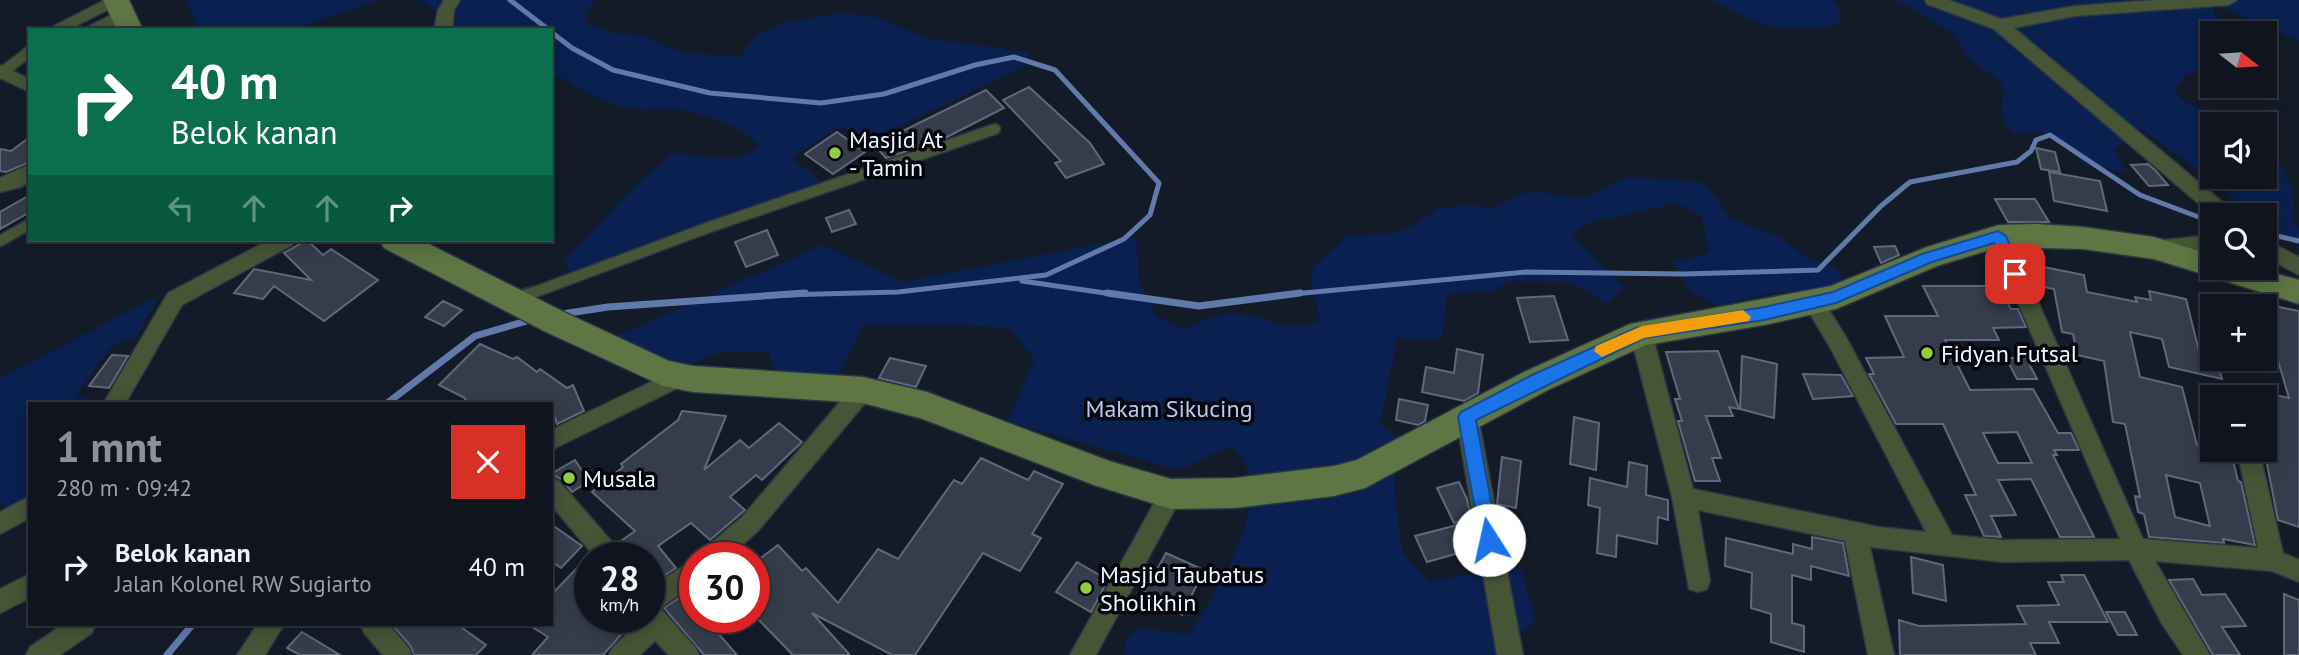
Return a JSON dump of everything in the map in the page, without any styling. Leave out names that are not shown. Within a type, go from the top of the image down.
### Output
[{"type":"main road","points":[[399,242],[547,318],[663,373],[680,377],[863,390],[927,406],[1106,475],[1171,494],[1235,493],[1346,479],[1365,473],[1536,381],[1642,332],[1764,313],[1836,297],[1927,258],[1998,236],[2083,238],[2154,248],[2200,263]]},
{"type":"main road","points":[[2258,280],[2299,292]]},
{"type":"street","points":[[443,28],[446,10],[452,0]]},
{"type":"street","points":[[1933,0],[2000,25],[2211,203]]},
{"type":"street","points":[[2000,25],[2075,11],[2229,0]]},
{"type":"street","points":[[1,73],[28,85]]},
{"type":"street","points":[[0,185],[14,182],[28,172]]},
{"type":"street","points":[[1998,236],[2136,549],[2171,616],[2197,655]]},
{"type":"street","points":[[115,402],[175,299],[281,242]]},
{"type":"street","points":[[2154,248],[2200,243]]},
{"type":"street","points":[[2277,254],[2299,267]]},
{"type":"street","points":[[1813,302],[1839,343],[1945,545]]},
{"type":"street","points":[[1642,332],[1684,497],[1698,581]]},
{"type":"street","points":[[553,440],[680,377]]},
{"type":"street","points":[[729,542],[750,524],[863,390]]},
{"type":"street","points":[[1467,417],[1510,655]]},
{"type":"street","points":[[2251,462],[2273,560]]},
{"type":"street","points":[[553,490],[597,542]]},
{"type":"street","points":[[1083,655],[1171,494]]},
{"type":"street","points":[[1684,497],[1879,538],[2002,551],[2136,549],[2273,560],[2299,571]]},
{"type":"street","points":[[0,524],[28,507]]},
{"type":"street","points":[[1855,532],[1881,655]]},
{"type":"street","points":[[0,602],[28,586]]},
{"type":"street","points":[[665,599],[679,586]]},
{"type":"street","points":[[38,655],[82,626]]},
{"type":"street","points":[[250,655],[271,626]]},
{"type":"street","points":[[374,626],[399,655]]},
{"type":"street","points":[[665,630],[686,655]]},
{"type":"street","points":[[622,655],[637,633]]},
{"type":"lane","points":[[64,28],[121,11]]},
{"type":"lane","points":[[95,28],[121,11]]},
{"type":"lane","points":[[1,73],[28,54]]},
{"type":"lane","points":[[512,300],[707,228],[995,130]]},
{"type":"lane","points":[[0,241],[28,225]]},
{"type":"green space","points":[[186,0],[378,0],[297,28],[198,28]]},
{"type":"green space","points":[[416,0],[595,0],[584,22],[608,32],[641,35],[682,53],[740,57],[756,35],[786,22],[843,13],[877,17],[925,38],[1028,52],[1029,64],[870,141],[841,126],[791,158],[824,184],[571,278],[565,260],[641,180],[673,153],[731,158],[751,152],[759,145],[731,125],[697,113],[675,109],[641,110],[625,107],[582,90],[553,73],[553,28],[457,28],[426,3]]},
{"type":"green space","points":[[1713,0],[1833,0],[1839,9],[1840,22],[1813,28],[1772,26],[1750,19]]},
{"type":"green space","points":[[1897,0],[2299,0],[2299,41],[2277,31],[2277,21],[2254,21],[2229,10],[2214,7],[2214,15],[2223,21],[2200,21],[2200,72],[2186,75],[2175,88],[2179,98],[2205,112],[2200,112],[2200,172],[2142,129],[2115,149],[2125,172],[2084,165],[2056,136],[2040,132],[2017,134],[2007,126],[2001,111],[2004,90],[1999,80],[1968,58],[1953,33]]},
{"type":"green space","points":[[2277,162],[2290,181],[2292,223],[2299,228],[2299,247],[2277,233],[2277,203],[2237,203],[2222,189],[2277,189]]},
{"type":"green space","name":"Makam Sikucing","points":[[1637,177],[1705,183],[1730,218],[1779,237],[1805,257],[1838,268],[1841,283],[1809,292],[1771,293],[1719,306],[1690,291],[1673,262],[1709,253],[1702,217],[1678,203],[1588,223],[1571,234],[1624,287],[1606,305],[1589,291],[1567,282],[1509,281],[1493,291],[1447,294],[1442,340],[1397,338],[1380,425],[1402,440],[1394,483],[1402,551],[1429,581],[1520,566],[1536,621],[1495,655],[1124,655],[1128,637],[1138,628],[1189,634],[1200,617],[1224,577],[1243,534],[1250,490],[1246,466],[1233,445],[1180,470],[1007,422],[1035,360],[1009,328],[863,325],[839,377],[777,374],[768,352],[725,351],[686,366],[606,341],[823,245],[902,282],[1136,237],[1139,280],[1156,316],[1184,329],[1212,317],[1234,313],[1299,326],[1320,320],[1311,281],[1313,267],[1347,236],[1401,232],[1439,208],[1471,205],[1493,209],[1520,194],[1535,191],[1583,199],[1622,179]]},
{"type":"green space","points":[[159,296],[137,337],[113,344],[76,395],[100,402],[28,402],[28,499],[6,509],[0,500],[0,378]]},
{"type":"building","points":[[1029,87],[1090,143],[1104,164],[1066,178],[1055,163],[1061,161],[1003,100]]},
{"type":"building","points":[[986,90],[1004,108],[941,140],[886,158],[874,145]]},
{"type":"building","name":"Masjid At - Tamin","points":[[837,132],[865,152],[833,174],[805,154]]},
{"type":"building","points":[[28,138],[28,163],[6,172],[0,171],[0,149],[11,151]]},
{"type":"building","points":[[2036,148],[2055,152],[2060,172],[2041,169]]},
{"type":"building","points":[[2148,164],[2168,185],[2149,186],[2131,165]]},
{"type":"building","points":[[2049,172],[2100,181],[2107,211],[2054,201]]},
{"type":"building","points":[[28,196],[28,213],[0,229],[0,212]]},
{"type":"building","points":[[1995,199],[2035,199],[2049,222],[2008,222]]},
{"type":"building","points":[[849,210],[856,224],[832,232],[826,218]]},
{"type":"building","points":[[767,230],[778,255],[746,267],[735,242]]},
{"type":"building","points":[[303,242],[309,242],[323,255],[331,249],[378,280],[324,321],[274,286],[263,299],[234,293],[254,269],[311,280],[284,253]]},
{"type":"building","points":[[1895,246],[1899,255],[1881,263],[1874,247]]},
{"type":"building","points":[[2034,265],[2084,275],[2087,292],[2137,302],[2135,297],[2151,300],[2149,291],[2186,299],[2200,355],[2200,371],[2220,371],[2222,379],[2169,367],[2162,339],[2130,332],[2140,377],[2182,387],[2197,445],[2200,446],[2200,462],[2233,462],[2238,481],[2241,482],[2255,545],[2223,539],[2224,543],[2149,537],[2144,514],[2138,512],[2135,496],[2140,497],[2125,424],[2113,422],[2104,361],[2077,355],[2073,334],[2062,332],[2054,289],[2038,286]],"holes":[[[2166,475],[2200,483],[2210,526],[2175,517]]]},
{"type":"building","points":[[1923,286],[1998,286],[2011,309],[2018,309],[2026,327],[1993,328],[1999,340],[1945,340],[1970,390],[2033,389],[2058,433],[2071,433],[2079,450],[2054,450],[2057,455],[2053,455],[2094,537],[2060,537],[2031,479],[1998,480],[2016,515],[1991,516],[2001,537],[1984,536],[1965,495],[1976,495],[1943,424],[1896,424],[1869,374],[1874,374],[1866,358],[1904,357],[1885,316],[1938,316]],"holes":[[[2017,432],[2032,463],[1998,463],[1983,433]]]},
{"type":"building","points":[[1554,296],[1568,340],[1530,342],[1517,298]]},
{"type":"building","points":[[443,301],[462,310],[444,326],[425,317]]},
{"type":"building","points":[[2277,307],[2299,311],[2299,527],[2278,520],[2267,462],[2277,462],[2277,395],[2289,398],[2277,357]]},
{"type":"building","points":[[480,344],[513,359],[517,357],[537,372],[540,369],[567,388],[573,385],[584,411],[557,424],[553,402],[466,402],[465,398],[439,385]]},
{"type":"building","points":[[1457,349],[1483,355],[1478,393],[1464,401],[1422,392],[1426,367],[1454,373]]},
{"type":"building","points":[[1718,351],[1739,409],[1729,407],[1733,416],[1706,416],[1721,458],[1712,458],[1720,481],[1695,481],[1678,421],[1682,421],[1675,399],[1680,399],[1666,352]]},
{"type":"building","points":[[112,355],[128,356],[109,388],[89,386]]},
{"type":"building","points":[[1742,356],[1777,364],[1774,418],[1740,409]]},
{"type":"building","points":[[890,358],[926,366],[916,387],[879,378]]},
{"type":"building","points":[[2006,358],[2026,358],[2037,379],[2017,379]]},
{"type":"building","points":[[1803,374],[1841,375],[1853,396],[1813,399]]},
{"type":"building","points":[[1399,399],[1428,405],[1425,421],[1418,425],[1396,420]]},
{"type":"building","points":[[682,411],[726,416],[704,470],[740,440],[749,448],[779,423],[802,442],[762,480],[756,475],[730,497],[745,510],[710,540],[691,523],[664,542],[622,542],[635,531],[592,492],[623,467],[621,464],[678,420]]},
{"type":"building","points":[[1574,417],[1599,423],[1596,470],[1570,464]]},
{"type":"building","points":[[1502,457],[1521,461],[1516,508],[1497,504]]},
{"type":"building","points":[[981,458],[1028,480],[1034,471],[1063,484],[1032,534],[1041,538],[1020,571],[983,553],[915,655],[892,655],[812,613],[850,655],[793,655],[770,631],[770,551],[778,545],[802,571],[806,568],[838,603],[878,549],[898,559],[954,480],[962,484]]},
{"type":"building","name":"Musala","points":[[575,460],[589,481],[572,492],[553,473]]},
{"type":"building","points":[[1629,462],[1647,466],[1646,495],[1668,500],[1668,520],[1658,517],[1657,544],[1617,535],[1616,557],[1597,553],[1600,508],[1588,505],[1590,478],[1627,487]]},
{"type":"building","points":[[1459,482],[1467,499],[1471,518],[1454,523],[1437,488]]},
{"type":"building","points":[[1465,523],[1474,537],[1477,555],[1465,561],[1459,553],[1427,562],[1415,536]]},
{"type":"building","points":[[553,525],[576,542],[574,542],[574,554],[561,568],[553,562]]},
{"type":"building","points":[[1812,537],[1843,543],[1849,576],[1811,566],[1811,580],[1792,575],[1792,623],[1804,626],[1804,652],[1771,642],[1771,614],[1751,608],[1752,573],[1725,566],[1726,538],[1793,554],[1793,544],[1812,549]]},
{"type":"building","points":[[1166,553],[1204,570],[1182,615],[1142,597]]},
{"type":"building","points":[[665,555],[676,568],[665,575]]},
{"type":"building","points":[[1911,557],[1943,565],[1946,601],[1913,593]]},
{"type":"building","name":"Masjid Taubatus Sholikhin","points":[[1077,562],[1108,580],[1091,612],[1056,592]]},
{"type":"building","points":[[574,571],[574,633],[623,633],[603,655],[532,655],[548,637],[531,626],[553,626],[553,593]]},
{"type":"building","points":[[2061,575],[2084,575],[2108,622],[2049,622],[2059,643],[2030,643],[2036,655],[1900,655],[1899,620],[1919,626],[2026,624],[2017,606],[2059,605],[2048,582],[2064,582]]},
{"type":"building","points":[[2193,579],[2202,595],[2225,594],[2246,626],[2222,627],[2240,655],[2213,655],[2169,580]]},
{"type":"building","points":[[2284,594],[2299,600],[2299,655],[2284,655]]},
{"type":"building","points":[[679,598],[679,626],[665,609]]},
{"type":"building","points":[[2106,612],[2125,612],[2137,635],[2118,635]]},
{"type":"building","points":[[393,626],[459,626],[486,645],[476,655],[414,655],[410,645]]},
{"type":"building","points":[[302,632],[340,655],[300,655],[287,648]]},
{"type":"building","points":[[685,633],[718,633],[737,655],[704,655]]},
{"type":"waterway","points":[[510,0],[546,28]]},
{"type":"waterway","points":[[553,34],[572,48],[613,70],[710,93],[821,103],[884,94],[975,65],[1014,57],[1055,70],[1159,183],[1150,215],[1124,239],[1046,275],[898,292],[780,295]]},
{"type":"waterway","points":[[1289,294],[1526,272],[1684,274],[1818,270],[1881,206],[1910,182],[2017,162],[2031,151],[2036,140],[2050,135],[2140,195],[2200,218]]},
{"type":"waterway","points":[[2277,236],[2299,241]]},
{"type":"waterway","points":[[1022,281],[1119,295]]},
{"type":"waterway","points":[[562,314],[608,307],[805,293]]},
{"type":"waterway","points":[[1107,293],[1199,306],[1289,294]]},
{"type":"waterway","points":[[1289,294],[1300,293]]},
{"type":"waterway","points":[[1283,295],[1289,294]]},
{"type":"waterway","points":[[389,402],[475,336],[530,320]]},
{"type":"waterway","points":[[167,655],[191,626]]},
{"type":"slow traffic","points":[[1602,351],[1642,332],[1743,317]]},
{"type":"place","name":"Masjid At - Tamin","points":[[835,153]]},
{"type":"place","name":"Fidyan Futsal","points":[[1927,353]]},
{"type":"place","name":"Musala","points":[[569,478]]},
{"type":"place","name":"Masjid Taubatus Sholikhin","points":[[1086,588]]},
{"type":"route","points":[[1489,540],[1467,417],[1536,381],[1642,332],[1764,313],[1836,297],[1894,270],[1969,243],[1998,236],[2015,274]]}]
